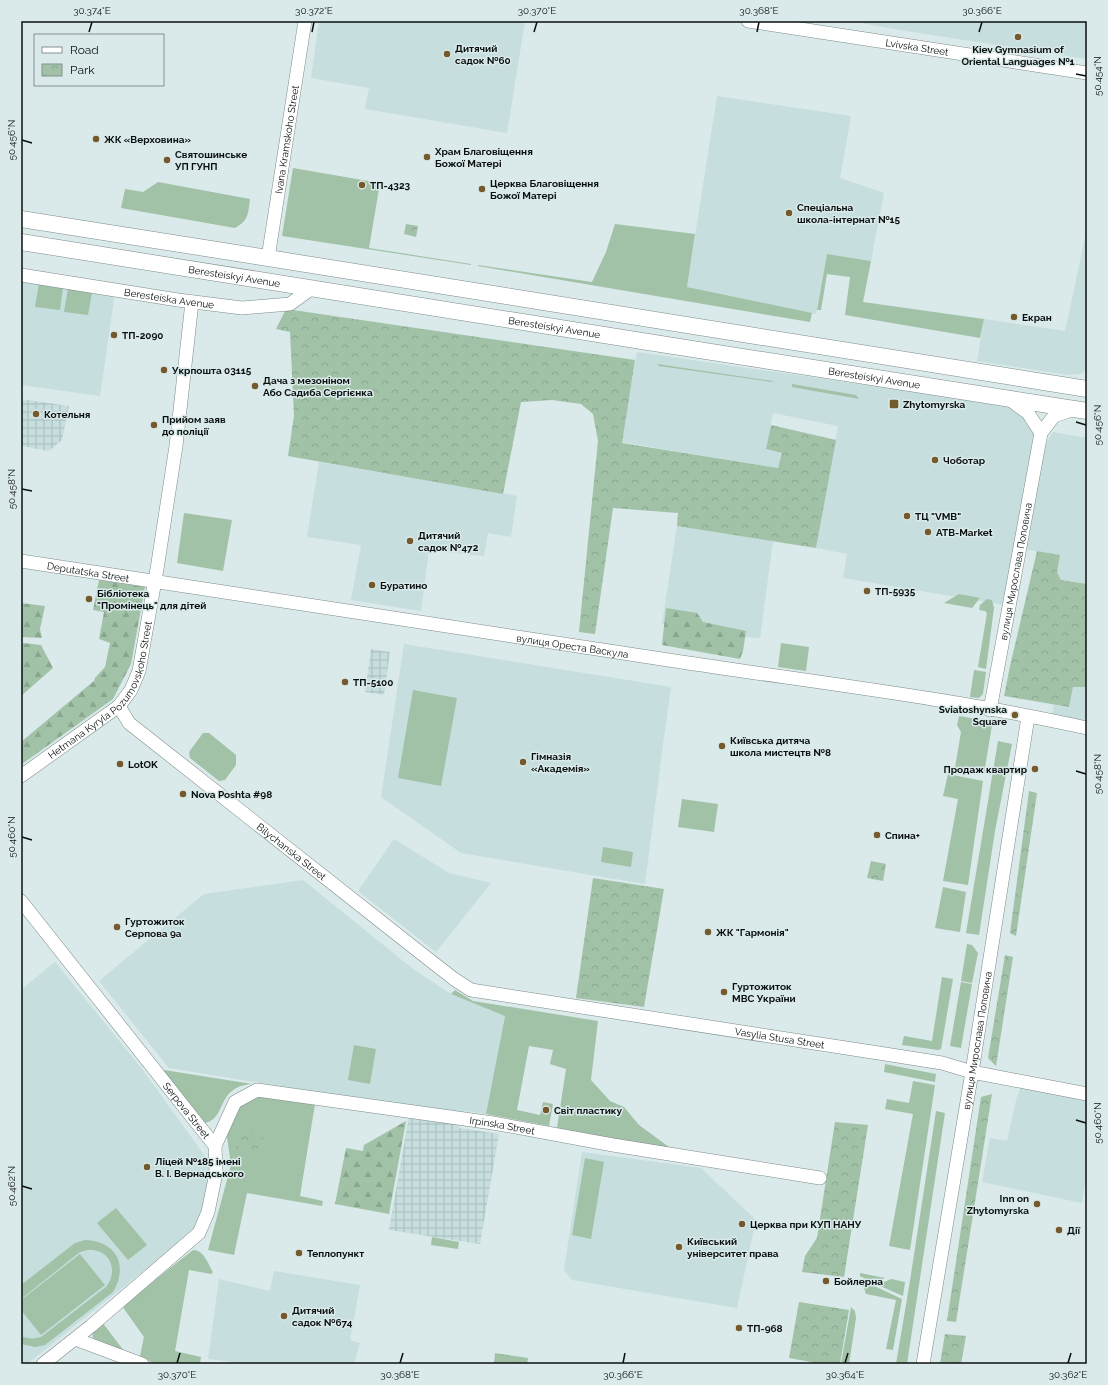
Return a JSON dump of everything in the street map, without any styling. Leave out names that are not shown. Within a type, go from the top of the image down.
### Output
[{"type":"main road","points":[[21,220],[1087,389]]},
{"type":"main road","name":"Beresteiskyi Avenue","points":[[21,242],[1081,410]]},
{"type":"street","name":"Ivana Kramskoho Street","points":[[268,258],[305,21]]},
{"type":"street","name":"Lvivska Street","points":[[748,21],[1087,73]]},
{"type":"street","name":"Beresteiska Avenue","points":[[21,275],[192,302],[242,308],[290,304],[312,288]]},
{"type":"street","name":"Hetmana Kyryla Pozumovskoho Street","points":[[21,776],[119,706],[131,690],[138,671],[155,582],[176,446],[192,302]]},
{"type":"street","points":[[1010,399],[1028,413],[1041,433]]},
{"type":"street","name":"вулиця Мирослава Поповича","points":[[990,710],[1041,433],[1054,416],[1081,410]]},
{"type":"street","name":"Deputatska Street","points":[[21,561],[155,582]]},
{"type":"street","name":"вулиця Ореста Васкула","points":[[155,582],[842,686],[990,710]]},
{"type":"street","name":"Bilychanska Street","points":[[119,706],[130,723],[454,979],[471,990]]},
{"type":"street","points":[[990,710],[1087,728]]},
{"type":"street","name":"вулиця Мирослава Поповича","points":[[923,1364],[972,1072],[1028,717]]},
{"type":"street","name":"Serpova Street","points":[[21,901],[215,1146],[216,1173],[208,1212],[199,1233],[75,1339],[43,1364]]},
{"type":"street","name":"Vasylia Stusa Street","points":[[471,990],[942,1063],[972,1072],[1087,1094]]},
{"type":"street","name":"Irpinska Street","points":[[215,1146],[235,1102],[257,1090],[498,1124],[613,1145],[820,1178]]},
{"type":"street","points":[[75,1339],[142,1364]]},
{"type":"shaded area","name":"Дитячий садок №60","points":[[319,21],[525,21],[507,133],[365,109],[369,88],[311,78]]},
{"type":"shaded area","name":"Kiev Gymnasium of Oriental Languages №1","points":[[850,21],[1087,21],[1087,59],[906,31]]},
{"type":"shaded area","name":"Спеціальна школа-інтернат №15","points":[[717,96],[851,116],[840,178],[884,193],[871,261],[827,254],[816,314],[687,287]]},
{"type":"shaded area","points":[[1087,229],[1087,369],[1081,374],[1068,375],[977,361],[984,319],[1065,331]]},
{"type":"shaded area","points":[[21,280],[115,292],[100,396],[21,385]]},
{"type":"shaded area","points":[[637,352],[1010,406],[1025,416],[1036,430],[1005,605],[843,578],[847,554],[816,548],[838,426],[773,413],[766,449],[782,453],[778,468],[621,442]]},
{"type":"shaded area","points":[[21,399],[69,406],[62,440],[49,451],[21,446]]},
{"type":"shaded area","points":[[1053,432],[1087,438],[1087,584],[1061,580],[1057,572],[1059,555],[1025,549],[1040,465],[1047,442]]},
{"type":"shaded area","name":"Дитячий садок №472","points":[[319,462],[517,496],[511,537],[488,533],[484,556],[429,550],[421,611],[351,600],[361,545],[307,537]]},
{"type":"shaded area","points":[[677,526],[773,541],[760,638],[662,624]]},
{"type":"shaded area","name":"Гімназія «Академія»","points":[[404,644],[671,687],[645,884],[461,853],[381,797]]},
{"type":"shaded area","points":[[371,649],[390,652],[384,695],[365,692]]},
{"type":"shaded area","points":[[1073,687],[1087,687],[1087,723],[1052,716],[1054,705],[1069,707]]},
{"type":"shaded area","points":[[394,839],[449,873],[491,883],[436,952],[358,891]]},
{"type":"shaded area","points":[[303,880],[413,969],[451,994],[505,1015],[486,1114],[465,1111],[449,1114],[169,1068],[99,981],[204,894]]},
{"type":"shaded area","name":"Ліцей №185 імені В. І. Вернадського","points":[[55,962],[142,1069],[207,1159],[210,1174],[201,1212],[193,1231],[27,1364],[21,1364],[21,990]]},
{"type":"shaded area","points":[[1022,1085],[1087,1097],[1087,1172],[1082,1203],[982,1182],[990,1138],[1007,1141],[1017,1096]]},
{"type":"shaded area","points":[[409,1116],[458,1124],[459,1128],[499,1134],[480,1244],[389,1230]]},
{"type":"shaded area","points":[[582,1152],[701,1168],[756,1220],[737,1308],[572,1280],[564,1270]]},
{"type":"shaded area","name":"Дитячий садок №674","points":[[274,1271],[360,1285],[350,1340],[360,1343],[354,1364],[251,1364],[208,1359],[219,1279],[270,1291]]},
{"type":"green space","points":[[293,168],[380,183],[369,248],[471,265],[282,236]]},
{"type":"green space","points":[[158,182],[250,199],[247,216],[240,225],[235,228],[121,208],[125,189],[143,192]]},
{"type":"green space","points":[[406,224],[418,226],[416,237],[404,234]]},
{"type":"green space","points":[[615,224],[695,234],[687,287],[812,313],[810,322],[478,266],[592,282],[606,252]]},
{"type":"green space","points":[[827,254],[871,261],[863,302],[984,319],[980,338],[845,315],[850,277],[827,274],[821,310],[817,310]]},
{"type":"green space","points":[[39,283],[63,287],[60,310],[35,307]]},
{"type":"green space","points":[[68,288],[92,292],[88,315],[64,312]]},
{"type":"green space","points":[[286,309],[635,360],[622,443],[778,468],[782,453],[766,449],[771,425],[836,440],[816,548],[677,526],[678,513],[613,508],[595,634],[579,632],[598,441],[593,414],[581,404],[552,400],[521,402],[503,494],[288,456],[294,416],[290,332],[276,329]]},
{"type":"green space","points":[[657,364],[773,381],[659,366]]},
{"type":"green space","points":[[792,384],[856,395],[859,399],[792,387]]},
{"type":"green space","points":[[184,513],[232,520],[223,571],[177,563]]},
{"type":"green space","points":[[1037,551],[1060,555],[1057,572],[1061,580],[1087,584],[1087,687],[1073,687],[1069,707],[1004,696]]},
{"type":"green space","points":[[99,580],[145,587],[131,664],[113,699],[22,764],[21,742],[95,680],[94,679],[105,667],[110,643],[99,639],[104,612],[93,610]]},
{"type":"green space","points":[[959,594],[980,598],[972,608],[944,603]]},
{"type":"green space","points":[[987,599],[992,600],[994,608],[986,669],[978,667],[987,613],[979,610],[980,605]]},
{"type":"green space","points":[[21,603],[45,606],[40,629],[42,638],[21,637]]},
{"type":"green space","points":[[666,608],[697,613],[703,622],[746,631],[743,651],[740,659],[662,645]]},
{"type":"green space","points":[[23,643],[41,645],[53,668],[21,696],[21,645]]},
{"type":"green space","points":[[781,643],[809,647],[806,671],[778,667]]},
{"type":"green space","points":[[974,670],[986,672],[983,694],[979,698],[970,697]]},
{"type":"green space","points":[[413,690],[457,698],[441,786],[398,778]]},
{"type":"green space","points":[[959,716],[988,721],[992,725],[984,774],[955,768],[961,732],[957,725]]},
{"type":"green space","points":[[203,733],[209,733],[236,755],[236,765],[225,780],[219,781],[190,758],[189,752]]},
{"type":"green space","points":[[998,741],[1012,744],[995,831],[979,935],[966,933]]},
{"type":"green space","points":[[948,774],[983,781],[968,885],[943,881],[958,799],[943,796]]},
{"type":"green space","points":[[1029,791],[1037,793],[1016,936],[1010,933]]},
{"type":"green space","points":[[682,799],[718,804],[714,832],[678,827]]},
{"type":"green space","points":[[603,847],[633,852],[631,867],[601,862]]},
{"type":"green space","points":[[871,861],[886,864],[883,881],[867,878]]},
{"type":"green space","points":[[593,878],[664,889],[644,1007],[576,998]]},
{"type":"green space","points":[[943,887],[966,892],[960,932],[935,928]]},
{"type":"green space","points":[[967,944],[972,945],[978,953],[972,983],[961,981]]},
{"type":"green space","points":[[1005,955],[1013,957],[996,1066],[988,1058]]},
{"type":"green space","points":[[942,977],[953,979],[941,1049],[938,1050],[902,1045],[904,1036],[932,1041]]},
{"type":"green space","points":[[961,982],[972,984],[961,1048],[950,1046]]},
{"type":"green space","points":[[455,990],[473,1001],[598,1021],[591,1080],[610,1101],[624,1107],[639,1125],[680,1155],[557,1128],[566,1069],[550,1064],[553,1050],[529,1046],[517,1110],[540,1115],[543,1102],[553,1104],[549,1126],[486,1114],[505,1016],[451,994]]},
{"type":"green space","points":[[354,1045],[376,1049],[370,1084],[348,1080]]},
{"type":"green space","points":[[885,1064],[936,1074],[935,1082],[884,1072]]},
{"type":"green space","points":[[158,1069],[252,1084],[240,1086],[232,1091],[227,1096],[217,1115],[212,1120],[205,1123]]},
{"type":"green space","points":[[913,1081],[935,1085],[910,1250],[889,1246],[913,1114],[885,1109],[887,1099],[909,1103]]},
{"type":"green space","points":[[257,1093],[315,1104],[300,1196],[323,1201],[322,1206],[247,1193],[234,1255],[208,1250],[231,1165],[226,1130],[234,1108]]},
{"type":"green space","points":[[992,1094],[956,1322],[947,1321],[981,1097]]},
{"type":"green space","points":[[936,1111],[945,1113],[907,1364],[896,1364],[910,1281]]},
{"type":"green space","points":[[406,1121],[389,1214],[335,1204],[346,1148],[363,1151],[364,1145]]},
{"type":"green space","points":[[835,1122],[868,1125],[844,1277],[802,1272],[805,1256],[817,1238]]},
{"type":"green space","points":[[240,1127],[264,1133],[259,1157],[235,1152]]},
{"type":"green space","points":[[585,1158],[604,1162],[591,1239],[572,1235]]},
{"type":"green space","points":[[116,1208],[147,1245],[128,1260],[97,1223]]},
{"type":"green space","points":[[432,1237],[459,1242],[458,1249],[431,1245]]},
{"type":"green space","points":[[85,1240],[96,1241],[105,1245],[117,1256],[120,1273],[118,1282],[113,1292],[45,1345],[35,1347],[21,1344],[21,1336],[26,1338],[41,1337],[107,1286],[111,1278],[112,1271],[108,1258],[103,1253],[89,1250],[80,1252],[21,1299],[21,1285],[75,1243]]},
{"type":"green space","points":[[193,1250],[200,1252],[203,1255],[213,1272],[211,1274],[189,1270],[175,1351],[201,1357],[200,1364],[155,1364],[140,1356],[144,1337],[122,1306]]},
{"type":"green space","points":[[80,1254],[105,1285],[41,1335],[21,1310],[21,1300]]},
{"type":"green space","points":[[860,1273],[885,1278],[874,1283],[860,1276]]},
{"type":"green space","points":[[859,1279],[902,1299],[893,1350],[886,1349],[896,1300],[866,1294],[863,1285],[859,1284]]},
{"type":"green space","points":[[891,1279],[905,1282],[903,1296],[878,1285]]},
{"type":"green space","points":[[799,1302],[849,1310],[840,1364],[822,1364],[789,1358]]},
{"type":"green space","points":[[851,1307],[855,1311],[856,1318],[849,1364],[841,1364]]},
{"type":"green space","points":[[102,1322],[124,1351],[93,1338],[92,1330]]},
{"type":"green space","points":[[945,1334],[966,1336],[961,1364],[940,1364]]},
{"type":"green space","points":[[495,1353],[528,1358],[527,1364],[494,1364]]},
{"type":"place","name":"Kiev Gymnasium of Oriental Languages №1","points":[[1018,37]]},
{"type":"place","name":"Дитячий садок №60","points":[[447,54]]},
{"type":"place","name":"ЖК «Верховина»","points":[[96,139]]},
{"type":"place","name":"Храм Благовіщення Божої Матері","points":[[427,157]]},
{"type":"place","name":"Святошинське УП ГУНП","points":[[167,160]]},
{"type":"place","name":"ТП-4323","points":[[362,185]]},
{"type":"place","name":"Церква Благовіщення Божої Матері","points":[[482,189]]},
{"type":"place","name":"Спеціальна школа-інтернат №15","points":[[789,213]]},
{"type":"place","name":"Екран","points":[[1014,317]]},
{"type":"place","name":"ТП-2090","points":[[114,335]]},
{"type":"place","name":"Укрпошта 03115","points":[[164,370]]},
{"type":"place","name":"Дача з мезоніном Або Садиба Сергієнка","points":[[255,386]]},
{"type":"place","name":"Zhytomyrska","points":[[894,404]]},
{"type":"place","name":"Котельня","points":[[36,414]]},
{"type":"place","name":"Прийом заяв до поліції","points":[[154,425]]},
{"type":"place","name":"Чоботар","points":[[935,460]]},
{"type":"place","name":"ТЦ \"VMB\"","points":[[907,516]]},
{"type":"place","name":"ATB-Market","points":[[928,532]]},
{"type":"place","name":"Дитячий садок №472","points":[[410,541]]},
{"type":"place","name":"Буратино","points":[[372,585]]},
{"type":"place","name":"ТП-5935","points":[[867,591]]},
{"type":"place","name":"Бібліотека \"Промінець\" для дітей","points":[[89,599]]},
{"type":"place","name":"ТП-5100","points":[[345,682]]},
{"type":"place","name":"Sviatoshynska Square","points":[[1015,715]]},
{"type":"place","name":"Київська дитяча школа мистецтв №8","points":[[722,746]]},
{"type":"place","name":"Гімназія «Академія»","points":[[523,762]]},
{"type":"place","name":"LotOK","points":[[120,764]]},
{"type":"place","name":"Продаж квартир","points":[[1035,769]]},
{"type":"place","name":"Nova Poshta #98","points":[[183,794]]},
{"type":"place","name":"Спина+","points":[[877,835]]},
{"type":"place","name":"Гуртожиток Серпова 9а","points":[[117,927]]},
{"type":"place","name":"ЖК \"Гармонія\"","points":[[708,932]]},
{"type":"place","name":"Гуртожиток МВС України","points":[[724,992]]},
{"type":"place","name":"Світ пластику","points":[[546,1110]]},
{"type":"place","name":"Ліцей №185 імені В. І. Вернадського","points":[[147,1167]]},
{"type":"place","name":"Inn on Zhytomyrska","points":[[1037,1204]]},
{"type":"place","name":"Церква при КУП НАНУ","points":[[742,1224]]},
{"type":"place","name":"Дії","points":[[1059,1230]]},
{"type":"place","name":"Київський університет права","points":[[679,1247]]},
{"type":"place","name":"Теплопункт","points":[[299,1253]]},
{"type":"place","name":"Бойлерна","points":[[826,1281]]},
{"type":"place","name":"Дитячий садок №674","points":[[284,1316]]},
{"type":"place","name":"ТП-968","points":[[739,1328]]}]
